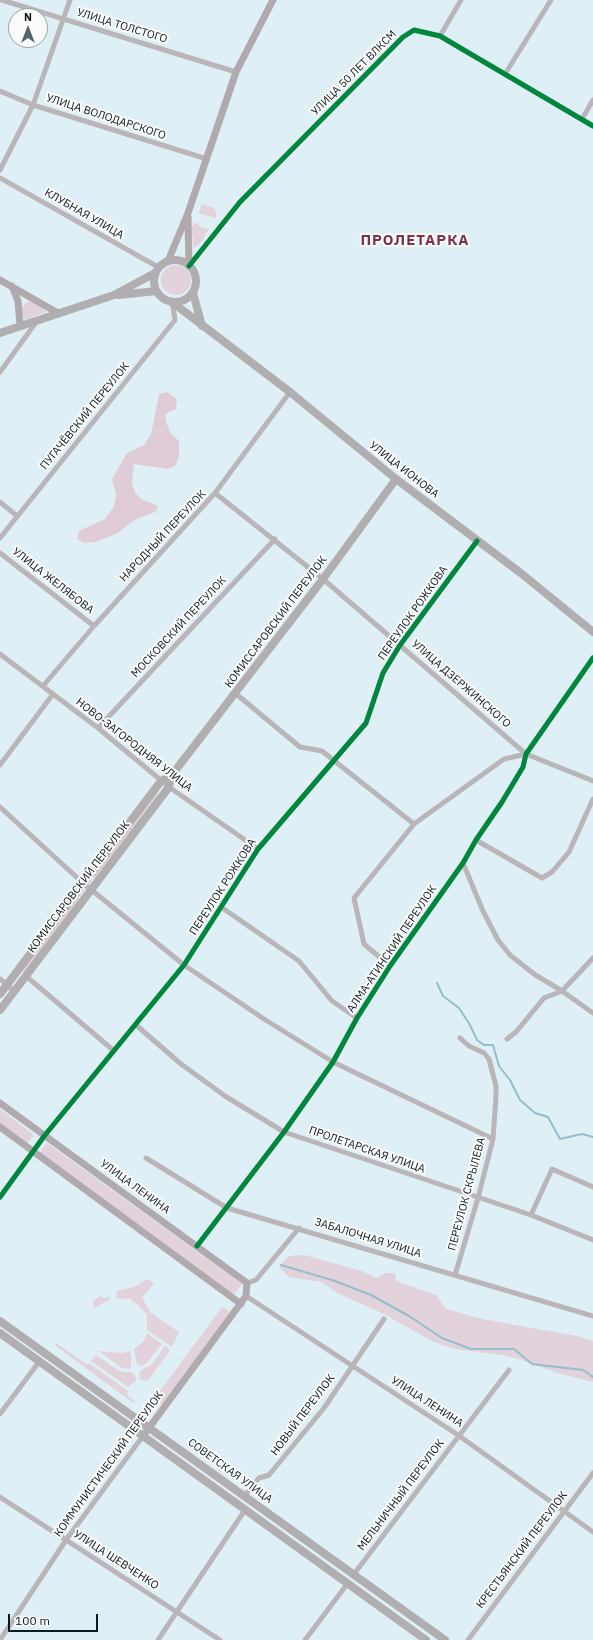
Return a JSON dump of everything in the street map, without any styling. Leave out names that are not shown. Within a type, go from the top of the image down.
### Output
[{"type":"main road","points":[[114,295],[156,270],[168,261],[188,213],[236,72],[272,0]]},
{"type":"main road","points":[[188,213],[189,266]]},
{"type":"main road","points":[[168,261],[183,262],[189,266],[196,278],[193,293],[202,326]]},
{"type":"main road","points":[[156,270],[154,285],[156,291],[164,300],[172,302],[187,299],[193,293]]},
{"type":"main road","points":[[0,280],[58,313]]},
{"type":"main road","points":[[12,286],[18,301],[20,326]]},
{"type":"main road","points":[[0,333],[114,295],[156,291]]},
{"type":"main road","name":"УЛИЦА ИОНОВА","points":[[172,302],[290,392],[396,479],[593,632]]},
{"type":"main road","name":"КОМИССАРОВСКИЙ ПЕРЕУЛОК","points":[[0,1010],[169,787],[171,776],[236,693],[396,479]]},
{"type":"main road","points":[[161,780],[171,776]]},
{"type":"main road","name":"КОМИССАРОВСКИЙ ПЕРЕУЛОК","points":[[0,994],[161,780]]},
{"type":"main road","name":"УЛИЦА ЛЕНИНА","points":[[0,1103],[247,1282]]},
{"type":"main road","points":[[0,1127],[240,1304],[246,1296],[247,1282]]},
{"type":"main road","name":"КОММУНИСТИЧЕСКИЙ ПЕРЕУЛОК","points":[[143,1436],[240,1304]]},
{"type":"main road","name":"СОВЕТСКАЯ УЛИЦА","points":[[0,1320],[445,1640]]},
{"type":"main road","name":"СОВЕТСКАЯ УЛИЦА","points":[[0,1333],[426,1640]]},
{"type":"street","name":"УЛИЦА ТОЛСТОГО","points":[[2,0],[236,72]]},
{"type":"street","points":[[0,170],[33,104],[70,0]]},
{"type":"street","points":[[440,36],[461,0]]},
{"type":"street","points":[[505,74],[551,0]]},
{"type":"street","name":"УЛИЦА 50 ЛЕТ ВЛКСМ","points":[[189,266],[240,202],[403,37],[414,30],[440,36],[593,126]]},
{"type":"street","name":"УЛИЦА ВОЛОДАРСКОГО","points":[[0,91],[33,104],[207,160]]},
{"type":"street","points":[[582,119],[593,100]]},
{"type":"street","name":"КЛУБНАЯ УЛИЦА","points":[[0,178],[156,270]]},
{"type":"street","name":"ПУГАЧЁВСКИЙ ПЕРЕУЛОК","points":[[0,538],[175,320],[172,302]]},
{"type":"street","points":[[0,372],[38,320]]},
{"type":"street","name":"НАРОДНЫЙ ПЕРЕУЛОК","points":[[43,686],[94,626],[216,493],[290,392]]},
{"type":"street","name":"УЛИЦА ДЗЕРЖИНСКОГО","points":[[216,493],[275,539],[526,754],[593,781]]},
{"type":"street","points":[[0,502],[17,516]]},
{"type":"street","name":"МОСКОВСКИЙ ПЕРЕУЛОК","points":[[98,728],[275,539]]},
{"type":"street","name":"ПЕРЕУЛОК РОЖКОВА","points":[[0,1197],[45,1135],[184,965],[258,849],[366,723],[383,673],[400,645],[477,541]]},
{"type":"street","name":"УЛИЦА ЖЕЛЯБОВА","points":[[0,553],[94,626]]},
{"type":"street","name":"НОВО-ЗАГОРОДНЯЯ УЛИЦА","points":[[0,654],[98,728],[169,787],[258,849]]},
{"type":"street","name":"АЛМА-АТИНСКИЙ ПЕРЕУЛОК","points":[[197,1246],[284,1132],[333,1062],[357,1018],[390,966],[463,863],[523,767],[526,754],[593,658]]},
{"type":"street","points":[[236,693],[300,747],[322,751],[414,824]]},
{"type":"street","points":[[0,765],[53,694]]},
{"type":"street","points":[[390,966],[364,944],[354,898],[414,824],[504,759],[526,754]]},
{"type":"street","points":[[476,840],[542,878],[552,872],[568,852],[593,799]]},
{"type":"street","points":[[0,807],[83,883],[184,965],[264,1019],[333,1062],[493,1139]]},
{"type":"street","points":[[463,863],[483,911],[498,940],[510,956],[534,974],[562,991],[593,1013]]},
{"type":"street","points":[[221,907],[299,961],[332,1001],[357,1018]]},
{"type":"street","points":[[507,1039],[516,1032],[544,998],[562,991],[593,958]]},
{"type":"street","points":[[26,976],[113,1050]]},
{"type":"street","points":[[0,979],[14,991]]},
{"type":"street","name":"ПРОЛЕТАРСКАЯ УЛИЦА","points":[[136,1025],[181,1064],[219,1092],[284,1132],[531,1216],[593,1240]]},
{"type":"street","name":"ПЕРЕУЛОК СКРЫЛЕВА","points":[[455,1275],[478,1198],[493,1139],[496,1086],[492,1068],[484,1053],[469,1046],[460,1038]]},
{"type":"street","name":"ЗАБАЛОЧНАЯ УЛИЦА","points":[[146,1158],[227,1208],[593,1316]]},
{"type":"street","points":[[531,1216],[552,1169],[593,1187]]},
{"type":"street","points":[[247,1282],[256,1280],[299,1228]]},
{"type":"street","name":"УЛИЦА ЛЕНИНА","points":[[246,1296],[458,1435],[593,1532]]},
{"type":"street","name":"НОВЫЙ ПЕРЕУЛОК","points":[[245,1495],[259,1478],[269,1474],[324,1408],[384,1318]]},
{"type":"street","points":[[0,1414],[39,1362]]},
{"type":"street","name":"МЕЛЬНИЧНЫЙ ПЕРЕУЛОК","points":[[354,1574],[508,1370]]},
{"type":"street","name":"КОММУНИСТИЧЕСКИЙ ПЕРЕУЛОК","points":[[0,1640],[66,1540],[143,1436]]},
{"type":"street","name":"КРЕСТЬЯНСКИЙ ПЕРЕУЛОК","points":[[468,1640],[593,1473]]},
{"type":"street","name":"УЛИЦА ШЕВЧЕНКО","points":[[0,1497],[220,1640]]},
{"type":"street","points":[[158,1640],[246,1510]]},
{"type":"street","points":[[305,1640],[348,1583]]},
{"type":"shaded area","points":[[202,204],[214,208],[217,215],[215,218],[199,213]]},
{"type":"shaded area","points":[[194,222],[201,227],[209,229],[199,245],[193,248],[192,228]]},
{"type":"shaded area","points":[[176,265],[187,269],[191,280],[187,291],[176,295],[165,291],[161,280],[165,269]]},
{"type":"shaded area","points":[[32,301],[44,307],[46,312],[25,320],[21,312],[22,307],[27,302]]},
{"type":"shaded area","points":[[167,392],[177,399],[176,409],[165,414],[170,432],[179,441],[179,457],[175,466],[168,469],[134,464],[133,472],[132,484],[136,494],[143,500],[158,506],[155,512],[136,519],[116,534],[95,542],[84,543],[77,539],[79,531],[105,519],[114,506],[116,495],[112,479],[127,453],[144,445],[151,434],[159,394]]},
{"type":"shaded area","points":[[156,793],[159,795],[96,879],[92,876]]},
{"type":"shaded area","points":[[77,896],[80,899],[25,972],[21,970]]},
{"type":"shaded area","points":[[0,1109],[34,1135],[27,1144],[0,1124]]},
{"type":"shaded area","points":[[47,1143],[242,1284],[234,1295],[40,1153]]},
{"type":"shaded area","points":[[304,1255],[362,1271],[377,1278],[385,1273],[395,1273],[396,1281],[436,1295],[446,1309],[482,1319],[577,1336],[593,1341],[593,1382],[557,1373],[519,1359],[502,1355],[454,1349],[432,1341],[384,1314],[337,1293],[322,1282],[289,1277],[279,1267],[289,1256]]},
{"type":"shaded area","points":[[147,1279],[154,1283],[142,1298],[151,1313],[179,1332],[172,1347],[147,1330],[147,1315],[138,1305],[130,1299],[116,1298],[117,1291],[134,1287]]},
{"type":"shaded area","points":[[100,1296],[104,1298],[110,1297],[111,1299],[94,1308],[93,1301]]},
{"type":"shaded area","points":[[222,1307],[230,1312],[162,1404],[154,1399]]},
{"type":"shaded area","points":[[147,1333],[162,1344],[146,1364],[141,1366],[137,1364],[134,1349],[144,1341]]},
{"type":"shaded area","points":[[56,1343],[88,1365],[89,1363],[128,1391],[127,1395],[135,1401],[133,1403],[56,1346]]},
{"type":"shaded area","points":[[165,1346],[170,1350],[148,1381],[140,1380],[139,1374],[141,1370],[151,1365]]},
{"type":"shaded area","points":[[99,1351],[122,1353],[131,1351],[131,1367],[128,1369],[122,1368]]},
{"type":"shaded area","points":[[96,1355],[121,1372],[131,1372],[135,1376],[136,1381],[128,1387],[91,1361]]},
{"type":"waterway","points":[[437,983],[443,996],[459,1008],[470,1025],[477,1040],[484,1045],[493,1045],[499,1066],[510,1080],[520,1100],[535,1113],[548,1117],[560,1139],[582,1134],[593,1137]]},
{"type":"waterway","points":[[281,1265],[335,1281],[371,1295],[409,1316],[442,1338],[471,1349],[514,1349],[532,1364],[583,1370],[593,1377]]},
{"type":"cycle path","points":[[189,266],[240,202],[403,37],[414,30],[440,36],[593,126]]},
{"type":"cycle path","points":[[0,1197],[45,1135],[184,965],[258,849],[366,723],[383,673],[400,645],[477,541]]},
{"type":"cycle path","points":[[197,1246],[284,1132],[333,1062],[357,1018],[390,966],[463,863],[476,840],[502,802],[523,767],[526,754],[593,658]]},
{"type":"district","name":"ПРОЛЕТАРКА","points":[[415,241]]}]
